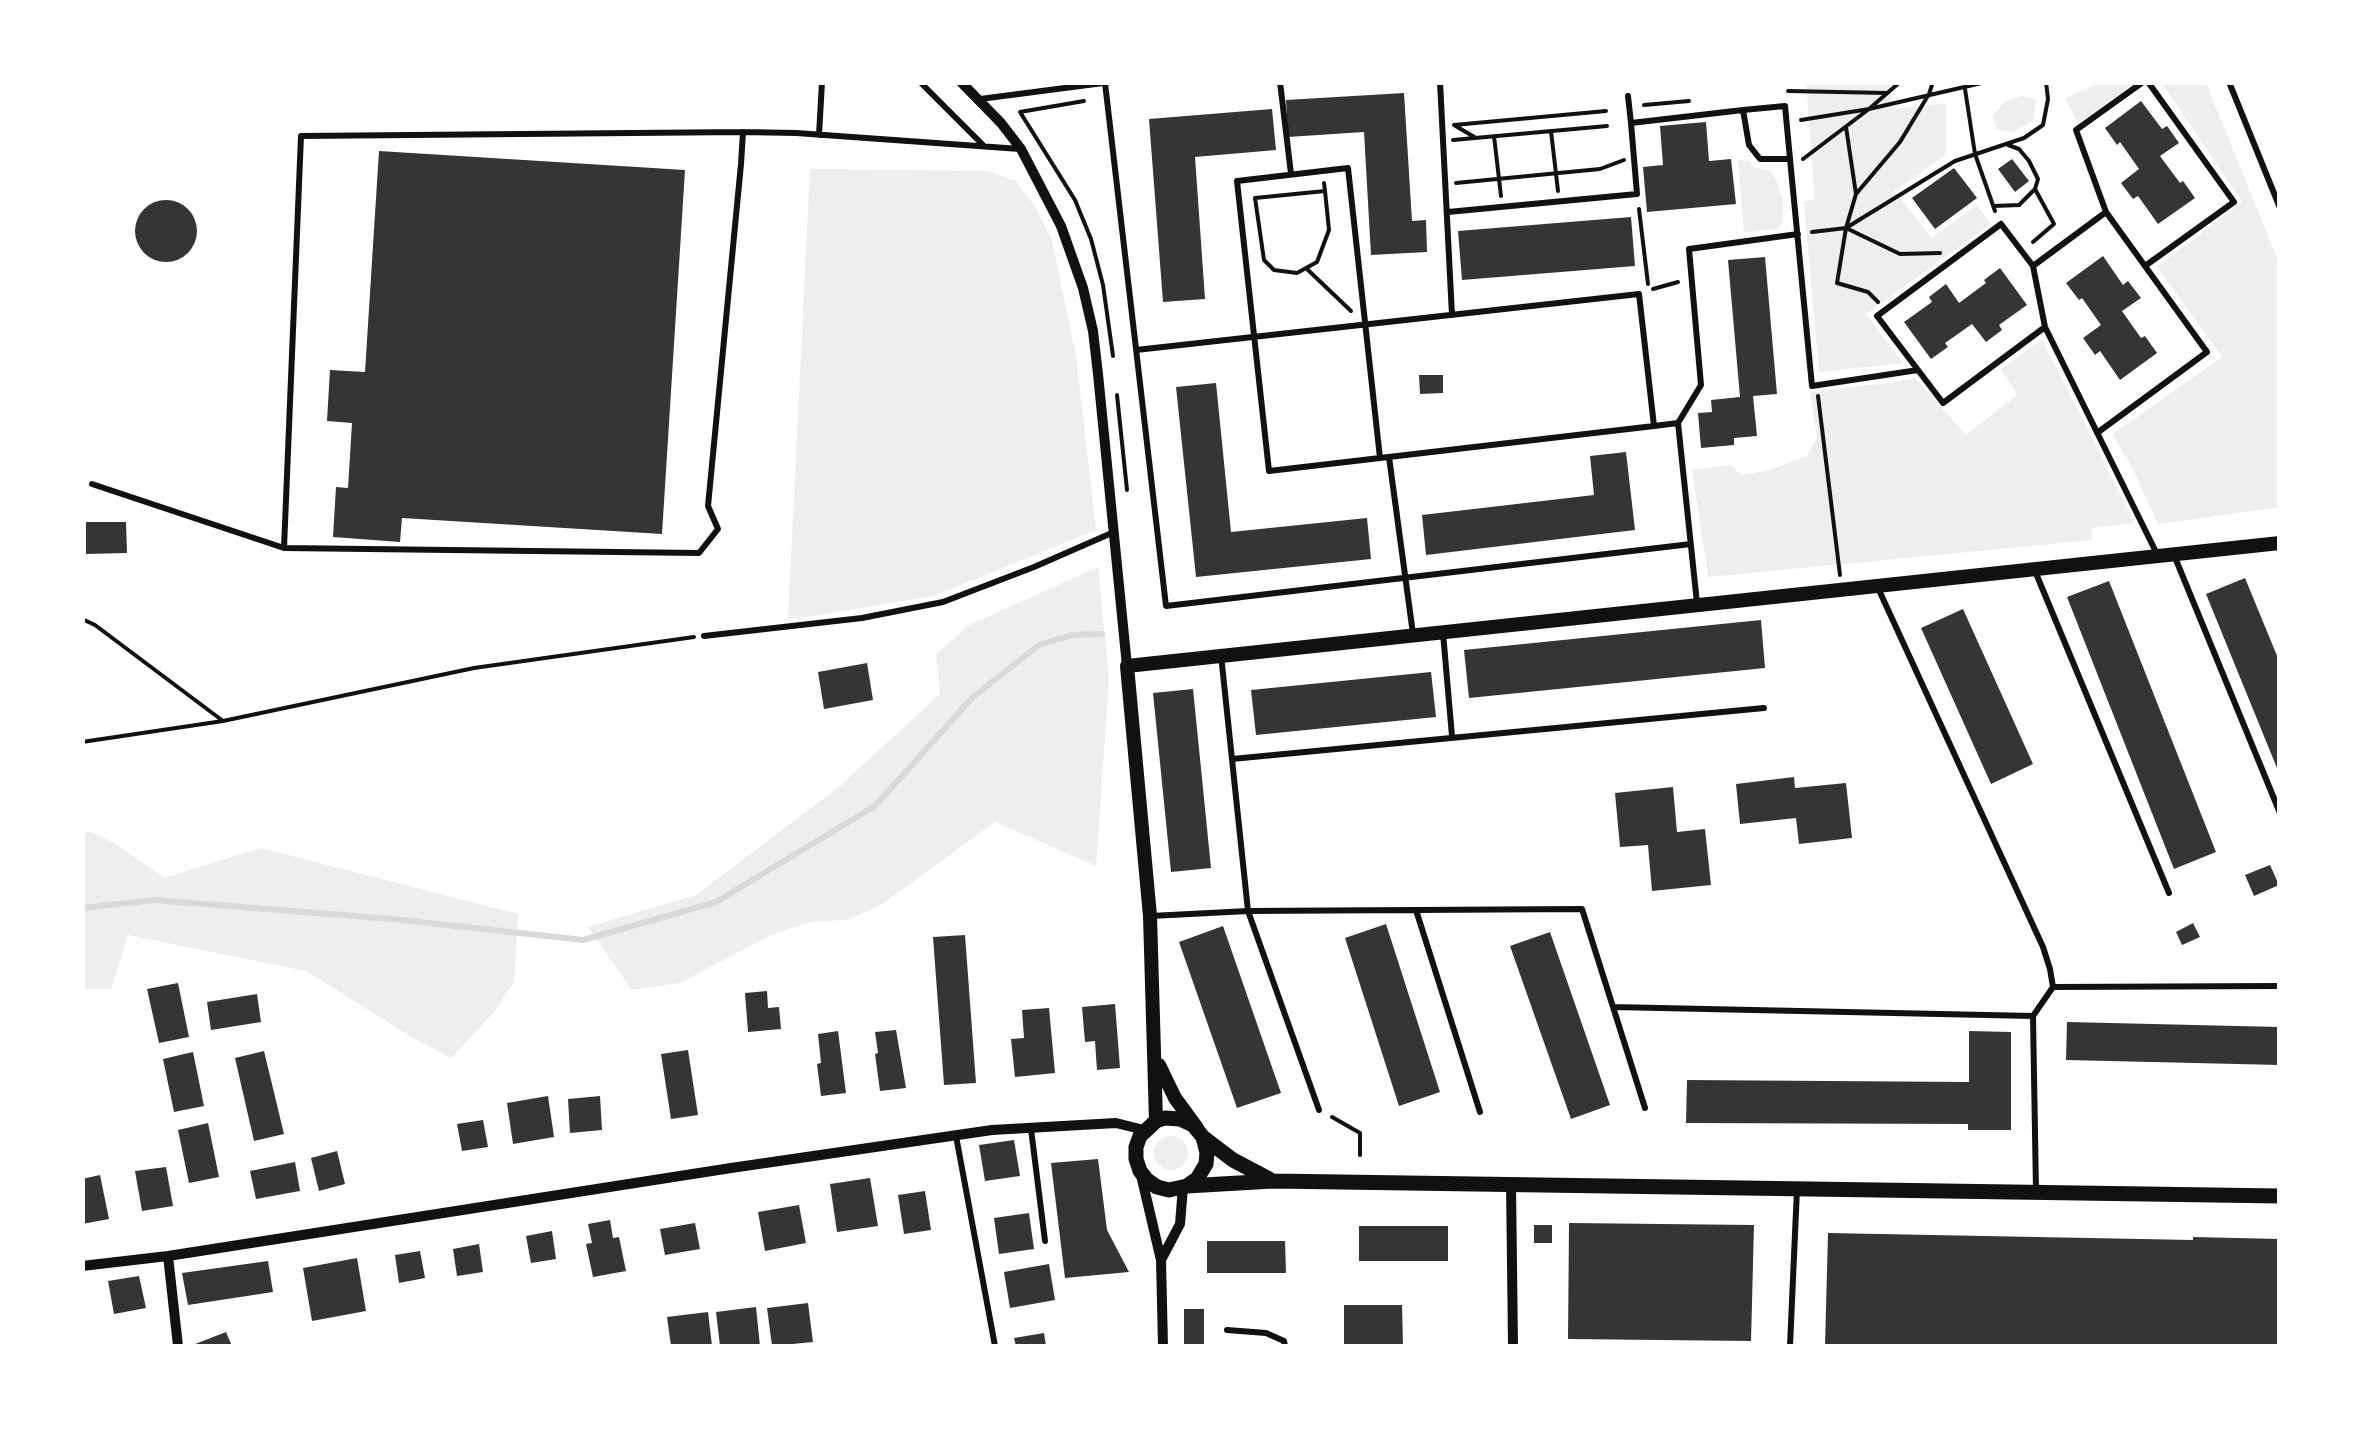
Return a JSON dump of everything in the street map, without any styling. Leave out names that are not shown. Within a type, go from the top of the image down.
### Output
[{"type":"main road","points":[[1273,1181],[1233,1160],[1180,1119],[1165,1118],[1150,1126],[1138,1141],[1135,1153],[1147,1180],[1169,1190],[1273,1181],[2280,1196]]},
{"type":"main road","points":[[1185,1187],[1197,1179],[1206,1164],[1207,1153],[1200,1133]]},
{"type":"street","points":[[82,1266],[956,1134],[1031,1127],[1150,1126],[1154,1050],[1150,916],[1096,352],[1086,298],[1062,226],[1021,149],[962,82]]},
{"type":"street","points":[[1126,666],[2280,544]]},
{"type":"street","points":[[1154,1050],[1162,1075],[1200,1133]]},
{"type":"street","points":[[1140,1170],[1162,1260],[1162,1346]]},
{"type":"street","points":[[1510,1183],[1513,1346]]},
{"type":"street","points":[[1162,1260],[1180,1224],[1185,1187]]},
{"type":"street","points":[[168,1256],[178,1346]]},
{"type":"lane","points":[[819,135],[822,82]]},
{"type":"lane","points":[[920,82],[985,147]]},
{"type":"lane","points":[[1280,82],[1291,174]]},
{"type":"lane","points":[[1440,82],[1452,315]]},
{"type":"lane","points":[[2097,433],[2207,352],[2106,212],[2076,130],[2146,82],[2234,202],[2145,266]]},
{"type":"lane","points":[[2229,82],[2280,208]]},
{"type":"lane","points":[[979,99],[1108,83],[1166,606],[1691,544]]},
{"type":"lane","points":[[1448,212],[1637,194],[1628,96]]},
{"type":"lane","points":[[1631,123],[1785,106],[1812,386],[1918,370]]},
{"type":"lane","points":[[1743,110],[1749,145],[1760,160],[1790,158]]},
{"type":"lane","points":[[92,484],[284,548],[699,553],[718,530],[708,506],[742,132]]},
{"type":"lane","points":[[284,548],[301,136],[742,132],[1021,149]]},
{"type":"lane","points":[[1413,636],[1384,458],[1365,324],[1348,168],[1237,181],[1269,471],[1384,458],[1654,426],[1678,424]]},
{"type":"lane","points":[[2033,266],[2106,212]]},
{"type":"lane","points":[[2045,327],[1942,403],[1876,316],[2001,224],[2033,266],[2045,327],[2097,433],[2165,554],[2280,813]]},
{"type":"lane","points":[[1697,604],[1678,424],[1702,385],[1689,249],[1798,234]]},
{"type":"lane","points":[[1136,350],[1639,294],[1654,426]]},
{"type":"lane","points":[[704,636],[862,618],[943,602],[1114,532]]},
{"type":"lane","points":[[2033,568],[2169,893]]},
{"type":"lane","points":[[1876,585],[2043,947],[2053,987],[2032,1016],[2036,1192]]},
{"type":"lane","points":[[1443,633],[1452,736]]},
{"type":"lane","points":[[1221,654],[1248,911],[1319,1110]]},
{"type":"lane","points":[[1232,759],[1764,708]]},
{"type":"lane","points":[[1416,910],[1480,1112]]},
{"type":"lane","points":[[1150,916],[1248,911],[1582,910],[1644,1108]]},
{"type":"lane","points":[[2053,987],[2280,986]]},
{"type":"lane","points":[[1612,1007],[2032,1016]]},
{"type":"lane","points":[[1031,1127],[1046,1242]]},
{"type":"lane","points":[[956,1134],[995,1346]]},
{"type":"lane","points":[[1790,1346],[1797,1188]]},
{"type":"lane","points":[[1228,1330],[1266,1333],[1284,1341],[1284,1346]]},
{"type":"path","points":[[1791,168],[1900,82]]},
{"type":"path","points":[[1885,309],[1868,292],[1837,283],[1846,228],[1856,194],[1900,142],[1933,82]]},
{"type":"path","points":[[1786,122],[1869,109],[1986,82]]},
{"type":"path","points":[[1798,234],[1846,228],[1955,160],[2024,138],[2043,124],[2048,99],[2046,82]]},
{"type":"path","points":[[1964,88],[1976,154],[2001,224]]},
{"type":"path","points":[[1084,102],[1020,112],[1075,200],[1091,239],[1114,361]]},
{"type":"path","points":[[1454,125],[1606,111]]},
{"type":"path","points":[[1442,117],[1476,138]]},
{"type":"path","points":[[1444,142],[1607,126]]},
{"type":"path","points":[[1846,126],[1856,194]]},
{"type":"path","points":[[1551,131],[1559,202]]},
{"type":"path","points":[[1494,136],[1503,207]]},
{"type":"path","points":[[1994,206],[2019,205],[2036,189],[2038,179],[2019,149],[2004,144]]},
{"type":"path","points":[[1446,184],[1600,169],[1634,156]]},
{"type":"path","points":[[2022,251],[2054,224],[2036,189]]},
{"type":"path","points":[[1325,192],[1328,230],[1317,262],[1306,268],[1297,273],[1274,270],[1264,260],[1255,198],[1325,192]]},
{"type":"path","points":[[1637,194],[1649,291],[1692,278]]},
{"type":"path","points":[[1846,228],[1900,254],[1962,253]]},
{"type":"path","points":[[1306,268],[1365,324]]},
{"type":"path","points":[[1816,386],[1840,574]]},
{"type":"path","points":[[1118,396],[1128,505]]},
{"type":"path","points":[[82,619],[223,722]]},
{"type":"path","points":[[82,742],[223,722],[474,668],[704,636]]},
{"type":"path","points":[[1319,1110],[1360,1132],[1360,1155]]},
{"type":"shaded area","points":[[1806,83],[1888,83],[1894,109],[1946,103],[1946,155],[1894,191],[1932,238],[1977,205],[1991,224],[1866,314],[1903,363],[1819,372],[1804,202],[1815,199]]},
{"type":"shaded area","points":[[2100,83],[2135,83],[2078,123],[2065,98]]},
{"type":"shaded area","points":[[2162,83],[2206,83],[2279,263],[2280,507],[2158,524],[2113,434],[2222,357],[2157,267],[2242,202]]},
{"type":"shaded area","points":[[2022,96],[2036,100],[2033,121],[2013,132],[1997,129],[1992,116],[2006,101]]},
{"type":"shaded area","points":[[1738,160],[1770,171],[1777,181],[1783,222],[1776,229],[1744,233]]},
{"type":"shaded area","points":[[810,169],[988,171],[1016,181],[1052,240],[1076,356],[1096,530],[934,596],[788,620]]},
{"type":"shaded area","points":[[2042,340],[2135,523],[2091,528],[2092,540],[1708,577],[1692,470],[1731,465],[1741,475],[1767,471],[1807,456],[1817,438],[1810,392],[1915,378],[1966,435],[2017,395],[2001,369]]},
{"type":"shaded area","points":[[1098,567],[1109,679],[1096,866],[995,822],[882,904],[848,920],[813,921],[771,935],[680,983],[632,990],[588,927],[696,895],[839,787],[940,694],[936,654],[969,625]]},
{"type":"shaded area","points":[[89,831],[114,843],[164,878],[261,848],[518,914],[514,982],[495,1011],[451,1058],[306,971],[128,935],[111,989],[83,989],[82,836]]},
{"type":"shaded area","points":[[1171,1136],[1183,1141],[1188,1153],[1183,1165],[1171,1170],[1159,1165],[1154,1153],[1159,1141]]},
{"type":"building","points":[[1404,93],[1412,221],[1426,220],[1427,252],[1371,255],[1364,132],[1288,137],[1286,100]]},
{"type":"building","points":[[2141,101],[2162,129],[2167,126],[2179,143],[2160,156],[2195,198],[2158,224],[2138,196],[2133,199],[2121,183],[2139,169],[2105,128]]},
{"type":"building","points":[[1272,109],[1276,150],[1195,157],[1205,299],[1163,302],[1149,119]]},
{"type":"building","points":[[1706,122],[1709,161],[1731,159],[1736,204],[1647,212],[1643,167],[1663,165],[1660,126]]},
{"type":"building","points":[[379,151],[685,170],[662,534],[402,518],[400,542],[333,537],[336,487],[348,488],[352,423],[327,421],[330,370],[365,372]]},
{"type":"building","points":[[2012,159],[2029,181],[2015,192],[1998,169]]},
{"type":"building","points":[[1954,168],[1977,198],[1935,229],[1912,198]]},
{"type":"building","points":[[166,200],[188,209],[197,231],[188,253],[166,262],[144,253],[135,231],[144,209]]},
{"type":"building","points":[[1631,217],[1635,266],[1462,280],[1458,231]]},
{"type":"building","points":[[2103,256],[2123,285],[2128,281],[2141,298],[2122,311],[2157,353],[2120,380],[2100,351],[2095,355],[2083,338],[2101,325],[2066,283]]},
{"type":"building","points":[[1765,257],[1777,394],[1753,396],[1757,436],[1734,438],[1734,445],[1701,448],[1698,413],[1712,412],[1711,400],[1740,397],[1728,260]]},
{"type":"building","points":[[2000,268],[2027,305],[1999,325],[2002,330],[1986,342],[1972,324],[1945,343],[1948,347],[1931,359],[1904,322],[1932,302],[1929,297],[1946,284],[1959,303]]},
{"type":"building","points":[[1419,375],[1443,375],[1443,393],[1420,394]]},
{"type":"building","points":[[1216,383],[1231,532],[1367,518],[1371,559],[1196,577],[1176,387]]},
{"type":"building","points":[[1626,452],[1635,530],[1426,555],[1422,515],[1594,495],[1590,456]]},
{"type":"building","points":[[86,522],[126,522],[127,553],[86,554]]},
{"type":"building","points":[[2245,578],[2280,663],[2279,773],[2206,594]]},
{"type":"building","points":[[2109,581],[2216,852],[2174,869],[2067,597]]},
{"type":"building","points":[[1963,609],[2033,764],[1991,784],[1921,628]]},
{"type":"building","points":[[1761,620],[1765,668],[1469,698],[1464,650]]},
{"type":"building","points":[[867,663],[873,700],[824,709],[818,672]]},
{"type":"building","points":[[1431,672],[1436,717],[1256,735],[1251,690]]},
{"type":"building","points":[[1193,689],[1211,868],[1171,872],[1153,693]]},
{"type":"building","points":[[1794,777],[1795,788],[1846,783],[1852,838],[1799,844],[1796,818],[1740,824],[1736,784]]},
{"type":"building","points":[[1673,787],[1677,832],[1705,829],[1711,885],[1652,891],[1648,845],[1620,847],[1615,793]]},
{"type":"building","points":[[2270,865],[2279,885],[2254,896],[2245,875]]},
{"type":"building","points":[[2193,923],[2200,937],[2182,945],[2176,932]]},
{"type":"building","points":[[1386,924],[1440,1092],[1399,1106],[1345,938]]},
{"type":"building","points":[[1223,926],[1281,1093],[1237,1108],[1179,942]]},
{"type":"building","points":[[1550,932],[1610,1105],[1571,1119],[1510,946]]},
{"type":"building","points":[[965,935],[976,1083],[944,1085],[933,937]]},
{"type":"building","points":[[178,983],[189,1037],[159,1043],[147,989]]},
{"type":"building","points":[[767,991],[768,1008],[779,1007],[781,1029],[748,1032],[745,993]]},
{"type":"building","points":[[257,994],[261,1022],[211,1030],[207,1002]]},
{"type":"building","points":[[1115,1004],[1120,1068],[1097,1070],[1095,1041],[1085,1042],[1082,1007]]},
{"type":"building","points":[[1049,1008],[1055,1073],[1015,1077],[1011,1039],[1024,1038],[1022,1010]]},
{"type":"building","points":[[2067,1022],[2280,1027],[2280,1065],[2066,1060]]},
{"type":"building","points":[[896,1030],[906,1088],[880,1091],[875,1032]]},
{"type":"building","points":[[838,1031],[846,1093],[821,1096],[818,1034]]},
{"type":"building","points":[[1969,1031],[2011,1032],[2011,1130],[1968,1130],[1968,1124],[1686,1123],[1687,1080],[1969,1082]]},
{"type":"building","points":[[688,1050],[698,1115],[671,1119],[661,1054]]},
{"type":"building","points":[[264,1051],[284,1134],[254,1141],[235,1058]]},
{"type":"building","points":[[193,1052],[204,1106],[174,1112],[163,1059]]},
{"type":"building","points":[[548,1096],[554,1137],[513,1144],[507,1103]]},
{"type":"building","points":[[600,1096],[602,1130],[570,1133],[568,1099]]},
{"type":"building","points":[[483,1120],[488,1147],[462,1151],[457,1124]]},
{"type":"building","points":[[208,1123],[219,1177],[189,1183],[178,1130]]},
{"type":"building","points":[[1014,1140],[1020,1176],[985,1181],[979,1145]]},
{"type":"building","points":[[337,1151],[345,1184],[319,1191],[311,1158]]},
{"type":"building","points":[[1098,1159],[1107,1230],[1129,1272],[1065,1278],[1051,1163]]},
{"type":"building","points":[[295,1162],[300,1191],[256,1199],[250,1171]]},
{"type":"building","points":[[166,1167],[173,1206],[142,1211],[135,1171]]},
{"type":"building","points":[[100,1175],[109,1219],[82,1224],[82,1179]]},
{"type":"building","points":[[870,1178],[878,1226],[837,1232],[830,1184]]},
{"type":"building","points":[[925,1191],[931,1230],[904,1234],[898,1195]]},
{"type":"building","points":[[799,1205],[806,1243],[765,1251],[758,1212]]},
{"type":"building","points":[[1029,1213],[1034,1249],[999,1254],[994,1218]]},
{"type":"building","points":[[610,1220],[613,1238],[619,1237],[626,1271],[593,1277],[586,1244],[592,1243],[588,1224]]},
{"type":"building","points":[[695,1223],[700,1249],[665,1255],[660,1229]]},
{"type":"building","points":[[1569,1223],[1754,1225],[1751,1341],[1568,1339]]},
{"type":"building","points":[[1534,1225],[1552,1225],[1552,1243],[1534,1243]]},
{"type":"building","points":[[1359,1226],[1448,1226],[1448,1261],[1359,1261]]},
{"type":"building","points":[[552,1231],[556,1259],[531,1263],[526,1236]]},
{"type":"building","points":[[1828,1233],[2280,1239],[2280,1346],[1825,1346]]},
{"type":"building","points":[[1207,1241],[1285,1241],[1286,1273],[1207,1273]]},
{"type":"building","points":[[479,1244],[483,1272],[457,1276],[453,1249]]},
{"type":"building","points":[[420,1251],[425,1278],[399,1283],[395,1255]]},
{"type":"building","points":[[357,1258],[366,1311],[312,1321],[303,1268]]},
{"type":"building","points":[[268,1261],[273,1292],[188,1305],[182,1273]]},
{"type":"building","points":[[1049,1264],[1055,1300],[1010,1308],[1004,1272]]},
{"type":"building","points":[[139,1276],[146,1308],[114,1314],[108,1281]]},
{"type":"building","points":[[808,1303],[813,1342],[772,1346],[767,1308]]},
{"type":"building","points":[[1344,1305],[1402,1305],[1403,1346],[1344,1346]]},
{"type":"building","points":[[756,1307],[760,1346],[720,1346],[716,1312]]},
{"type":"building","points":[[1184,1309],[1204,1309],[1204,1346],[1184,1346]]},
{"type":"building","points":[[708,1312],[712,1346],[671,1346],[667,1317]]},
{"type":"building","points":[[226,1332],[232,1346],[190,1346]]},
{"type":"building","points":[[1044,1333],[1046,1346],[1016,1346],[1014,1338]]},
{"type":"waterway","points":[[82,908],[154,900],[393,919],[583,940],[716,902],[875,806],[973,697],[1039,645],[1072,635],[1102,634]]}]
